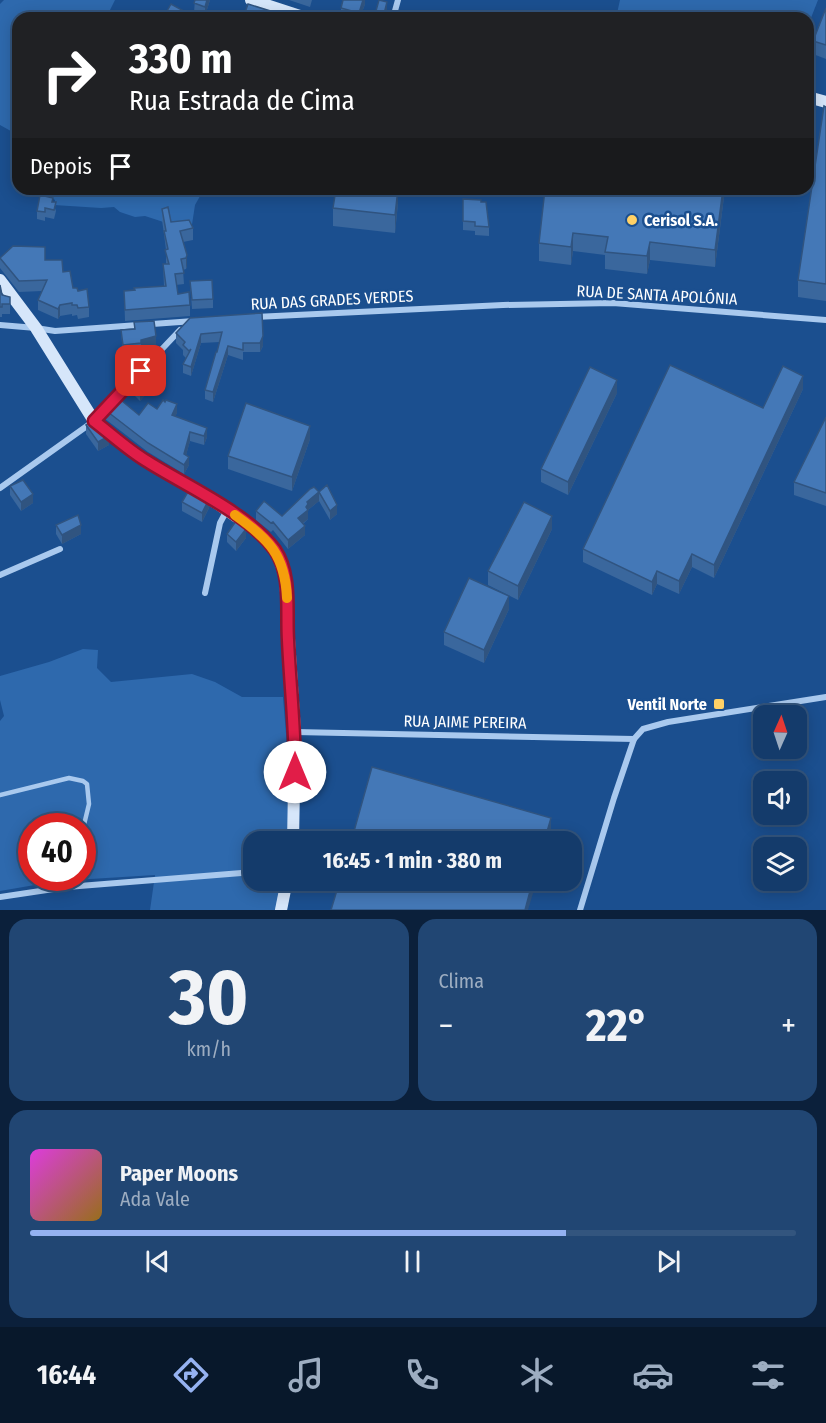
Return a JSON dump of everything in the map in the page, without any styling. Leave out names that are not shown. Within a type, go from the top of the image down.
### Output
[{"type":"street","points":[[251,0],[288,12]]},
{"type":"street","points":[[0,280],[36,328],[94,421],[143,459],[227,510],[265,538],[277,552],[283,566],[286,592],[295,732],[293,831]]},
{"type":"street","name":"RUA DE SANTA APOLÓNIA","points":[[450,307],[613,303],[826,320]]},
{"type":"street","name":"RUA DAS GRADES VERDES","points":[[248,318],[450,307]]},
{"type":"street","points":[[0,488],[94,421],[189,321]]},
{"type":"street","points":[[0,325],[55,331],[201,321]]},
{"type":"street","points":[[205,593],[220,523],[227,510]]},
{"type":"street","points":[[0,575],[60,549]]},
{"type":"street","points":[[580,910],[634,739],[642,729],[668,722],[826,697]]},
{"type":"street","name":"RUA JAIME PEREIRA","points":[[295,732],[634,739]]},
{"type":"street","points":[[96,884],[243,873]]},
{"type":"street","points":[[0,897],[37,891]]},
{"type":"street","points":[[281,910],[285,891]]},
{"type":"lane","points":[[0,795],[69,778],[83,781],[89,792],[87,813]]},
{"type":"shaded area","points":[[4,0],[115,0],[109,12],[12,12],[12,132],[0,125],[0,4]]},
{"type":"shaded area","points":[[620,0],[818,0],[813,12],[617,12]]},
{"type":"shaded area","points":[[48,195],[201,195],[195,205],[191,231],[145,216],[135,217],[120,212],[114,207],[54,205],[55,200]]},
{"type":"shaded area","points":[[83,649],[98,650],[97,668],[111,682],[192,674],[215,682],[242,697],[283,697],[292,831],[243,831],[243,891],[282,891],[276,910],[150,910],[155,875],[96,879],[96,813],[18,813],[18,888],[0,891],[0,721],[4,716],[0,700],[0,676],[49,662]]},
{"type":"building","points":[[195,0],[207,0],[205,7],[194,3]]},
{"type":"building","points":[[343,0],[363,0],[359,12],[341,8]]},
{"type":"building","points":[[379,0],[387,2],[384,12],[376,12]]},
{"type":"building","points":[[171,4],[182,10],[181,12],[166,12]]},
{"type":"building","points":[[248,4],[274,12],[245,12]]},
{"type":"building","points":[[826,8],[826,45],[814,41]]},
{"type":"building","points":[[824,106],[826,107],[826,284],[798,280],[811,195],[814,195],[814,173]]},
{"type":"building","points":[[40,195],[53,198],[52,202],[56,202],[54,210],[45,208],[45,212],[37,211]]},
{"type":"building","points":[[335,195],[397,195],[395,215],[333,208]]},
{"type":"building","name":"Cerisol S.A.","points":[[544,195],[722,195],[715,250],[650,242],[647,256],[605,252],[608,237],[573,233],[571,247],[539,243]]},
{"type":"building","points":[[463,199],[486,202],[489,227],[475,226],[475,222],[463,221]]},
{"type":"building","points":[[168,207],[171,222],[189,220],[193,228],[180,231],[187,255],[186,258],[181,259],[184,273],[175,274],[178,294],[189,292],[190,305],[125,310],[124,291],[166,286],[163,264],[169,264],[165,250],[168,249],[162,209]]},
{"type":"building","points":[[13,246],[45,247],[45,260],[62,260],[63,272],[70,271],[73,288],[77,288],[78,291],[87,289],[89,307],[78,308],[72,303],[60,305],[58,309],[38,300],[47,280],[19,281],[0,258]]},
{"type":"building","points":[[212,280],[213,299],[192,300],[190,281]]},
{"type":"building","points":[[0,285],[2,295],[10,297],[10,304],[2,304],[2,307],[0,307]]},
{"type":"building","points":[[262,313],[263,336],[260,343],[243,343],[243,350],[228,346],[213,392],[205,390],[222,332],[201,334],[191,367],[183,364],[191,349],[189,351],[183,345],[185,342],[176,333],[190,318]]},
{"type":"building","points":[[154,321],[156,336],[141,340],[141,343],[123,345],[121,330],[135,329],[134,322]]},
{"type":"building","points":[[158,360],[163,365],[140,392],[133,385]]},
{"type":"building","points":[[670,365],[763,408],[783,366],[803,376],[714,565],[692,554],[679,581],[657,571],[652,582],[583,549]]},
{"type":"building","points":[[590,367],[617,380],[568,482],[541,469]]},
{"type":"building","points":[[116,396],[139,415],[148,403],[157,409],[163,400],[165,402],[166,400],[177,404],[172,415],[207,428],[204,436],[190,432],[184,454],[189,457],[184,465],[148,443],[104,409]]},
{"type":"building","points":[[246,403],[310,426],[292,477],[228,456]]},
{"type":"building","points":[[826,417],[826,493],[794,482]]},
{"type":"building","points":[[92,421],[109,436],[98,442],[86,425]]},
{"type":"building","points":[[23,480],[33,494],[21,502],[10,486]]},
{"type":"building","points":[[327,485],[337,505],[330,511],[319,492]]},
{"type":"building","points":[[314,487],[319,492],[307,502],[308,510],[298,518],[305,526],[288,540],[273,522],[271,523],[256,511],[264,501],[282,516],[310,489]]},
{"type":"building","points":[[189,490],[209,499],[202,513],[182,502]]},
{"type":"building","points":[[524,502],[552,516],[518,586],[488,571]]},
{"type":"building","points":[[78,515],[81,525],[62,535],[56,525]]},
{"type":"building","points":[[236,521],[246,529],[236,542],[227,534]]},
{"type":"building","points":[[469,578],[509,596],[484,650],[444,632]]},
{"type":"building","points":[[372,767],[551,818],[547,831],[354,831]]},
{"type":"building","points":[[337,891],[530,891],[525,910],[331,910]]},
{"type":"slow traffic","points":[[235,515],[265,538],[277,552],[283,566],[287,598]]},
{"type":"place","name":"Cerisol S.A.","points":[[632,220]]},
{"type":"place","name":"Ventil Norte","points":[[719,704]]},
{"type":"route","points":[[141,371],[94,421],[143,459],[250,526],[277,552],[283,566],[295,732],[295,772]]}]
